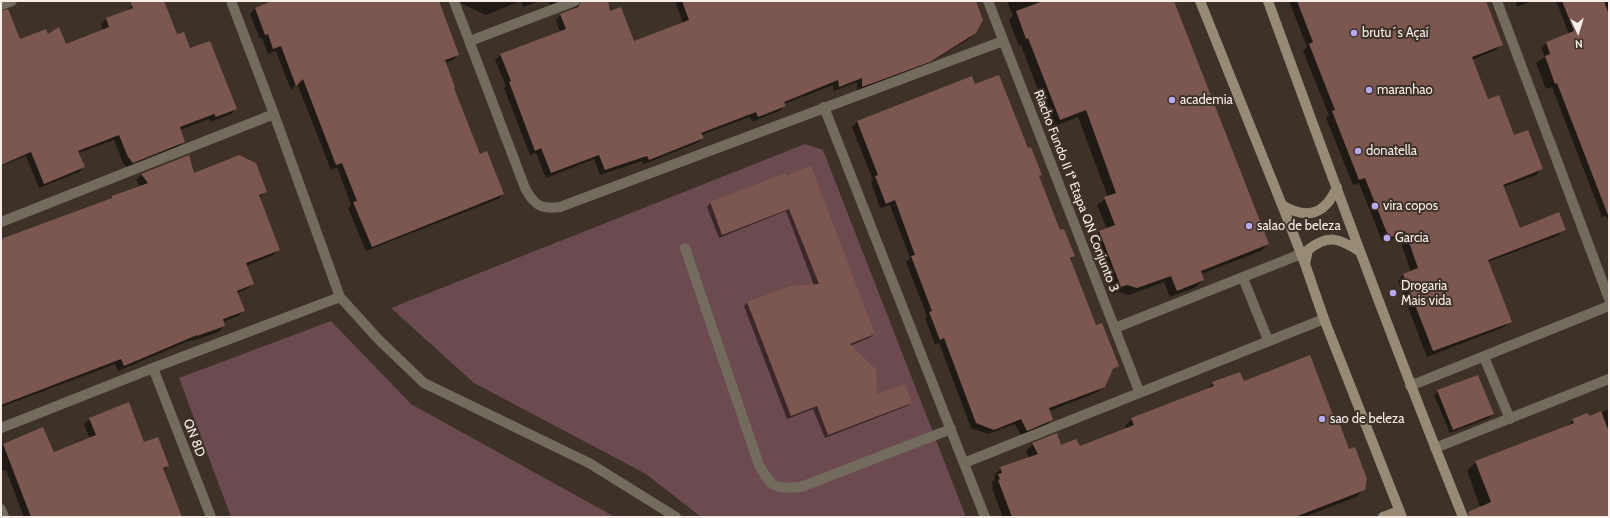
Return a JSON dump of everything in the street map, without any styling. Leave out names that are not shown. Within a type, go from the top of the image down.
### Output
[{"type":"main road","points":[[1200,1],[1282,205],[1324,319],[1400,514],[1384,517]]},
{"type":"main road","points":[[1268,1],[1410,386],[1463,517]]},
{"type":"main road","points":[[1282,205],[1301,214],[1315,212],[1326,206],[1337,187]]},
{"type":"main road","points":[[1305,264],[1308,250],[1324,239],[1348,243],[1359,251]]},
{"type":"street","points":[[231,1],[274,114],[340,297],[378,340],[424,383],[589,463],[676,517]]},
{"type":"street","points":[[454,1],[525,188],[532,200],[541,206],[547,207],[560,207],[1003,41]]},
{"type":"street","points":[[470,41],[575,1]]},
{"type":"street","name":"Riacho Fundo II 1ª Etapa QN Conjunto 3","points":[[988,1],[1116,328],[1139,391]]},
{"type":"street","points":[[1497,1],[1609,299]]},
{"type":"street","points":[[824,107],[952,429],[985,517]]},
{"type":"street","points":[[1,222],[274,114]]},
{"type":"street","points":[[685,248],[758,465],[768,482],[781,488],[801,487],[952,429]]},
{"type":"street","points":[[1116,328],[1301,254]]},
{"type":"street","points":[[1243,278],[1268,340]]},
{"type":"street","points":[[1,428],[340,297]]},
{"type":"street","points":[[1410,386],[1484,358],[1609,306]]},
{"type":"street","points":[[964,463],[1139,391],[1324,319]]},
{"type":"street","points":[[1484,358],[1510,419]]},
{"type":"street","name":"QN 8D","points":[[153,368],[211,517]]},
{"type":"street","points":[[1435,448],[1609,379]]},
{"type":"street","points":[[1,509],[4,517]]},
{"type":"shaded area","points":[[805,144],[823,150],[966,517],[701,517],[646,474],[474,383],[391,308]]},
{"type":"shaded area","points":[[331,321],[411,404],[615,517],[231,517],[179,378]]},
{"type":"building","points":[[130,1],[164,1],[177,34],[184,32],[190,48],[210,41],[237,109],[216,117],[214,114],[180,127],[185,142],[133,163],[128,157],[119,135],[78,151],[85,167],[44,184],[31,152],[1,165],[1,11],[8,9],[20,39],[46,29],[48,34],[59,27],[66,44],[109,27],[106,18],[133,8]]},
{"type":"building","points":[[272,1],[439,1],[459,55],[445,60],[455,87],[454,88],[480,154],[487,151],[504,194],[372,247],[353,202],[357,201],[342,163],[336,165],[303,79],[296,86],[281,46],[273,49],[268,34],[265,35],[255,8]]},
{"type":"building","points":[[581,1],[608,1],[610,11],[621,7],[634,41],[689,20],[682,1],[976,1],[983,20],[976,33],[930,62],[862,87],[862,78],[839,87],[838,80],[784,102],[786,106],[758,117],[756,112],[701,133],[704,138],[649,160],[647,156],[605,170],[599,155],[551,173],[541,148],[535,151],[500,54],[566,29],[560,14],[578,7]]},
{"type":"building","points":[[1043,1],[1174,1],[1269,244],[1201,271],[1204,280],[1177,291],[1171,276],[1137,288],[1127,285],[1121,287],[1099,231],[1115,225],[1104,197],[1116,193],[1086,110],[1060,120],[1028,38],[1026,39],[1016,11]]},
{"type":"building","points":[[1297,1],[1486,1],[1503,45],[1472,57],[1488,99],[1499,95],[1514,135],[1528,130],[1543,169],[1503,185],[1520,228],[1559,212],[1566,230],[1488,260],[1512,322],[1433,351],[1403,274],[1418,268],[1405,231],[1389,238],[1365,178],[1359,180],[1332,111],[1335,110],[1309,44],[1313,42]]},
{"type":"building","points":[[1562,1],[1604,1],[1609,15],[1608,215],[1557,83],[1555,84],[1545,56],[1550,54],[1546,42],[1574,31]]},
{"type":"building","points":[[999,75],[1028,148],[1031,147],[1042,175],[1039,176],[1060,230],[1064,229],[1075,256],[1070,258],[1096,325],[1102,323],[1119,366],[1113,369],[1105,387],[1049,408],[1053,420],[1027,431],[1021,419],[994,430],[976,423],[944,338],[940,340],[929,312],[932,311],[911,256],[915,255],[895,200],[886,204],[875,176],[878,175],[857,121],[972,76],[975,84]]},
{"type":"building","points":[[189,155],[194,173],[239,155],[256,163],[267,192],[259,195],[280,250],[246,263],[254,284],[237,291],[245,311],[223,319],[225,326],[197,335],[124,366],[121,359],[1,405],[1,239],[112,198],[112,196],[148,183],[141,174]]},
{"type":"building","points":[[811,166],[875,334],[850,344],[876,369],[877,394],[905,384],[912,403],[828,435],[817,406],[791,416],[747,302],[790,286],[819,284],[789,209],[722,235],[710,202],[785,173],[786,176]]},
{"type":"building","points":[[1310,355],[1336,423],[1339,422],[1349,449],[1355,447],[1367,479],[1365,490],[1295,517],[1012,517],[998,480],[1000,479],[998,474],[1002,473],[1000,467],[1038,454],[1032,443],[1057,433],[1061,445],[1076,439],[1080,446],[1134,425],[1131,418],[1214,386],[1212,382],[1240,372],[1244,381]]},
{"type":"building","points":[[1478,375],[1494,414],[1453,430],[1437,390]]},
{"type":"building","points":[[129,402],[144,442],[158,437],[169,466],[163,468],[182,517],[31,517],[3,444],[43,427],[54,452],[96,435],[89,418]]},
{"type":"building","points":[[1601,411],[1609,432],[1609,517],[1469,517],[1468,512],[1491,502],[1475,461],[1574,423],[1572,419],[1587,413],[1590,416]]},
{"type":"place","name":"brutu´s Açaí","points":[[1354,33]]},
{"type":"place","name":"maranhao","points":[[1369,90]]},
{"type":"place","name":"academia","points":[[1172,100]]},
{"type":"place","name":"donatella","points":[[1358,151]]},
{"type":"place","name":"vira copos","points":[[1375,206]]},
{"type":"place","name":"salao de beleza","points":[[1249,226]]},
{"type":"place","name":"Garcia","points":[[1387,238]]},
{"type":"place","name":"Drogaria Mais vida","points":[[1393,293]]},
{"type":"place","name":"sao de beleza","points":[[1322,419]]}]
